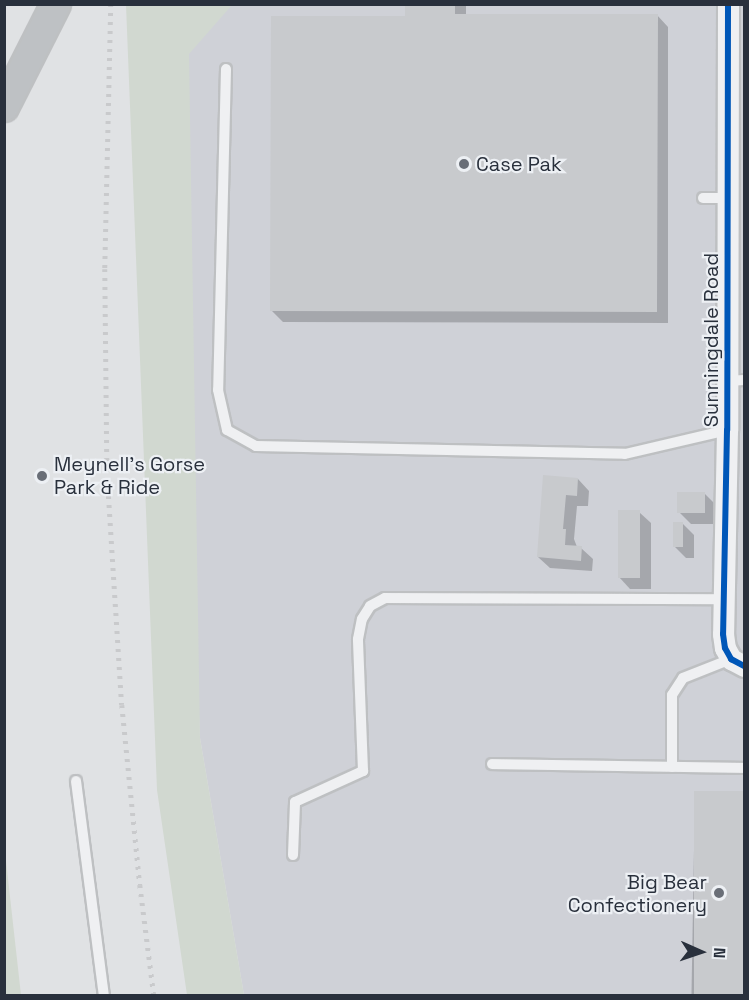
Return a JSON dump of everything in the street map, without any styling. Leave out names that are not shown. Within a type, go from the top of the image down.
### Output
[{"type":"main road","points":[[4,107],[56,4]]},
{"type":"street","name":"Sunningdale Road","points":[[728,4],[728,198],[736,381],[727,430],[723,634],[725,648],[738,663]]},
{"type":"lane","points":[[226,69],[218,390],[227,430],[256,446],[625,454],[727,430]]},
{"type":"lane","points":[[703,198],[728,198]]},
{"type":"lane","points":[[292,855],[295,802],[363,771],[358,639],[362,619],[370,606],[385,598],[723,599]]},
{"type":"lane","points":[[672,767],[672,695],[683,678],[738,663]]},
{"type":"lane","points":[[492,764],[744,768]]},
{"type":"lane","points":[[76,781],[104,996]]},
{"type":"shaded area","points":[[126,5],[232,5],[189,54],[200,738],[244,995],[187,995],[157,790]]},
{"type":"shaded area","points":[[167,5],[744,5],[744,995],[244,995],[200,738]]},
{"type":"shaded area","points":[[5,852],[21,995],[5,995]]},
{"type":"building","name":"Case Pak","points":[[405,4],[455,4],[455,14],[658,14],[657,312],[270,311],[271,16],[405,16]]},
{"type":"building","points":[[543,475],[578,478],[577,496],[566,495],[563,529],[566,529],[565,545],[582,546],[581,561],[537,557]]},
{"type":"building","points":[[677,492],[705,492],[705,513],[677,513]]},
{"type":"building","points":[[618,510],[640,510],[640,578],[618,578]]},
{"type":"building","points":[[673,522],[683,522],[683,547],[673,547]]},
{"type":"building","name":"Big Bear Confectionery","points":[[694,791],[744,791],[744,996],[694,996]]},
{"type":"railway","points":[[111,4],[105,269],[107,469],[122,705],[154,996]]},
{"type":"cycle path","points":[[728,4],[727,430],[723,634],[725,648],[731,659],[744,666]]},
{"type":"place","name":"Case Pak","points":[[464,164]]},
{"type":"place","name":"Meynell's Gorse Park & Ride","points":[[42,476]]},
{"type":"place","name":"Big Bear Confectionery","points":[[719,893]]}]
